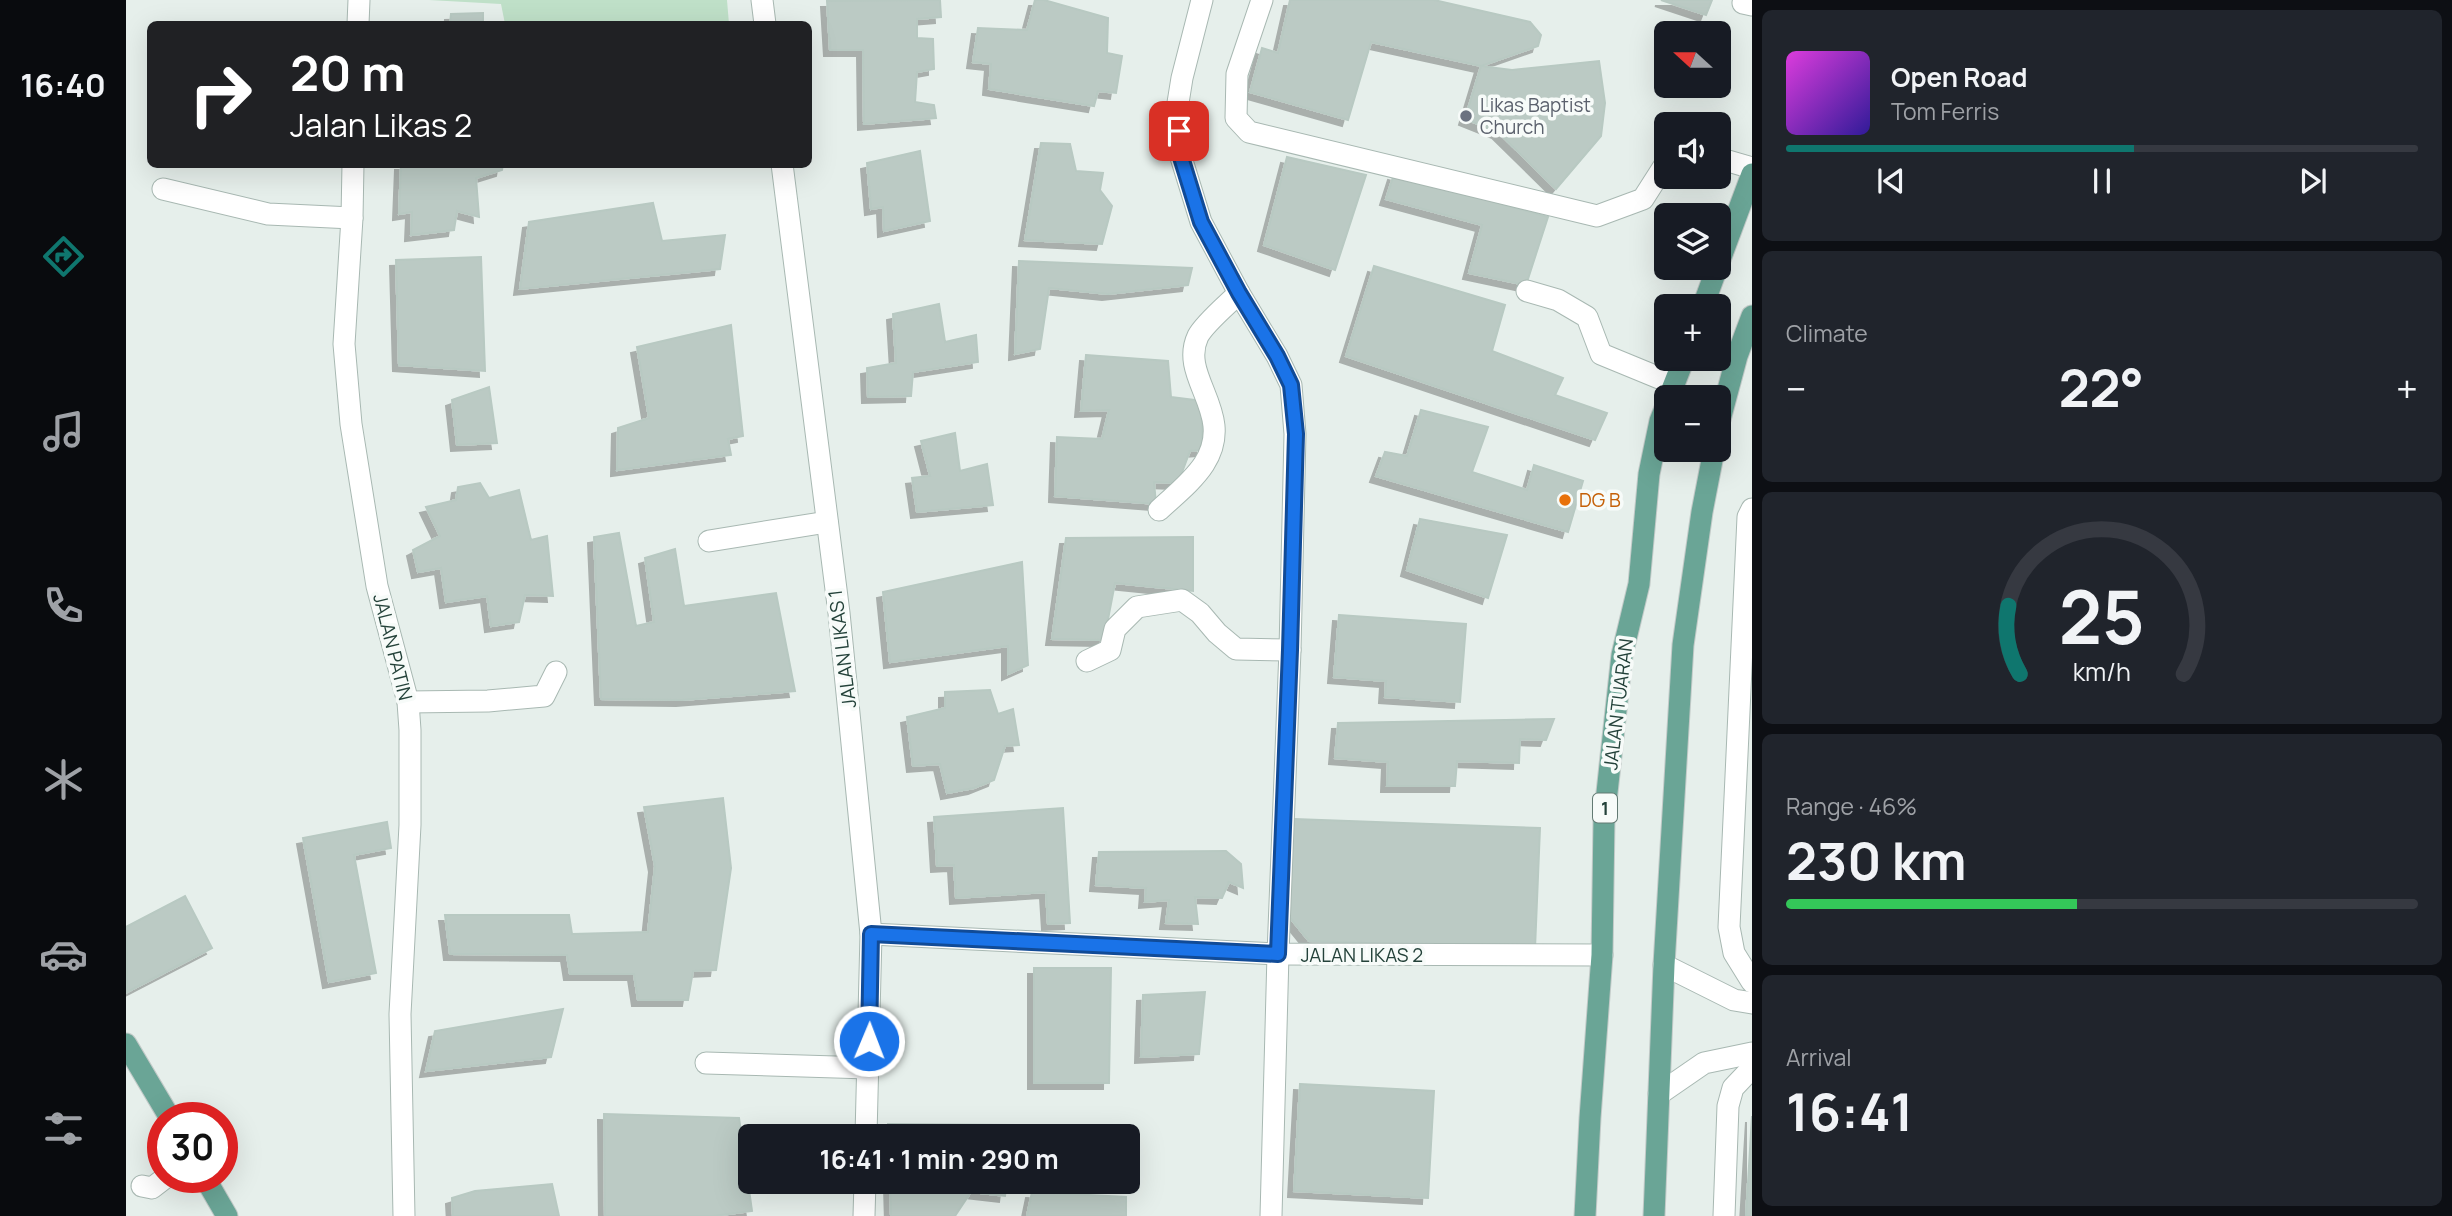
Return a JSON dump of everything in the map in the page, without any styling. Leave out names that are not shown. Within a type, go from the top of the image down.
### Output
[{"type":"main road","points":[[1731,231],[1752,174]]},
{"type":"main road","points":[[1729,385],[1752,316]]},
{"type":"main road","name":"JALAN TUARAN","points":[[1585,1216],[1602,956],[1604,820],[1622,655],[1639,584],[1649,474],[1654,450]]},
{"type":"main road","points":[[1654,1216],[1664,965],[1683,645],[1712,462]]},
{"type":"main road","points":[[129,1055],[160,1102]]},
{"type":"main road","points":[[214,1193],[227,1216]]},
{"type":"street","points":[[358,21],[359,0]]},
{"type":"street","points":[[762,0],[765,21]]},
{"type":"street","points":[[1202,0],[1177,109],[1180,154],[1201,222],[1291,385],[1296,434],[1270,1216]]},
{"type":"street","points":[[1262,0],[1237,74],[1236,118],[1250,132],[1597,216],[1643,199],[1654,182]]},
{"type":"street","points":[[1744,0],[1743,3],[1752,5]]},
{"type":"street","points":[[1731,162],[1752,168]]},
{"type":"street","name":"JALAN PATIN","points":[[353,168],[344,344],[351,424],[377,586],[408,702],[412,772],[400,1014],[404,1216]]},
{"type":"street","name":"JALAN LIKAS 1","points":[[783,168],[849,709],[871,934],[866,1124]]},
{"type":"street","points":[[163,189],[268,215],[352,218]]},
{"type":"street","points":[[1527,291],[1558,300],[1587,317],[1601,354],[1660,385]]},
{"type":"street","points":[[1159,510],[1205,463],[1214,440],[1215,419],[1195,368],[1194,349],[1199,334],[1239,293]]},
{"type":"street","points":[[1752,509],[1748,517],[1729,927],[1734,953],[1752,982]]},
{"type":"street","points":[[709,541],[827,523]]},
{"type":"street","points":[[1087,661],[1110,650],[1115,629],[1137,607],[1182,600],[1200,613],[1217,633],[1236,649],[1290,650]]},
{"type":"street","points":[[408,702],[488,701],[544,696],[556,672]]},
{"type":"street","name":"JALAN LIKAS 2","points":[[871,934],[1278,954],[1602,956]]},
{"type":"street","points":[[1664,965],[1734,1000],[1752,1003]]},
{"type":"street","points":[[1659,1094],[1704,1063],[1752,1053]]},
{"type":"street","points":[[706,1063],[868,1068]]},
{"type":"street","points":[[1724,1216],[1728,1106],[1733,1088],[1752,1068]]},
{"type":"street","points":[[142,1186],[147,1187]]},
{"type":"street","points":[[864,1216],[865,1194]]},
{"type":"green space","points":[[429,0],[727,0],[729,21],[504,21],[501,4]]},
{"type":"building","points":[[940,0],[941,17],[917,19],[917,38],[933,39],[934,69],[917,72],[915,102],[934,105],[936,118],[864,124],[863,50],[830,50],[827,1]]},
{"type":"building","points":[[1035,0],[1044,0],[1108,18],[1107,53],[1122,56],[1116,93],[1098,91],[1094,106],[989,89],[991,64],[973,62],[978,28],[1027,30]]},
{"type":"building","points":[[1290,0],[1434,0],[1530,22],[1541,35],[1538,46],[1481,66],[1371,42],[1348,120],[1250,92],[1262,48],[1278,53]]},
{"type":"building","points":[[1661,0],[1712,0],[1706,15]]},
{"type":"building","points":[[483,13],[483,21],[450,21],[451,14]]},
{"type":"building","points":[[1599,61],[1605,103],[1601,136],[1556,189],[1498,132],[1465,119],[1481,66],[1512,70]]},
{"type":"building","points":[[1041,143],[1070,144],[1076,171],[1103,173],[1100,190],[1112,206],[1102,244],[1025,240]]},
{"type":"building","points":[[920,151],[930,221],[884,231],[883,207],[871,209],[867,163]]},
{"type":"building","points":[[1287,157],[1366,175],[1335,270],[1264,245]]},
{"type":"building","points":[[401,168],[502,168],[476,178],[479,217],[457,211],[454,230],[411,235],[412,212],[399,214]]},
{"type":"building","points":[[1394,174],[1548,217],[1526,285],[1469,273],[1482,225],[1386,199]]},
{"type":"building","points":[[653,203],[662,241],[725,235],[720,269],[520,289],[529,222]]},
{"type":"building","points":[[481,257],[485,371],[399,365],[396,260]]},
{"type":"building","points":[[1019,261],[1192,268],[1188,285],[1108,294],[1049,288],[1040,349],[1015,354]]},
{"type":"building","points":[[1374,266],[1505,305],[1492,351],[1563,378],[1555,395],[1607,413],[1595,440],[1346,356]]},
{"type":"building","points":[[939,304],[945,342],[976,335],[978,362],[913,372],[911,396],[868,397],[867,368],[896,363],[893,314]]},
{"type":"building","points":[[731,325],[743,436],[728,439],[731,455],[617,470],[618,428],[649,418],[637,347]]},
{"type":"building","points":[[1086,355],[1168,361],[1171,397],[1202,401],[1202,450],[1190,451],[1178,483],[1154,482],[1156,504],[1055,496],[1057,437],[1102,439],[1109,410],[1081,411]]},
{"type":"building","points":[[489,387],[497,443],[457,445],[452,400]]},
{"type":"building","points":[[1421,410],[1488,427],[1472,472],[1527,490],[1534,465],[1583,481],[1568,532],[1376,476],[1385,452],[1407,456]]},
{"type":"building","points":[[955,433],[960,471],[987,464],[993,505],[917,512],[912,478],[930,476],[921,441]]},
{"type":"building","points":[[480,483],[489,498],[519,490],[531,540],[547,536],[553,596],[525,595],[519,622],[491,626],[487,596],[446,602],[441,568],[418,572],[413,550],[440,536],[426,507],[456,500],[458,487]]},
{"type":"building","points":[[1420,519],[1507,535],[1488,598],[1407,570]]},
{"type":"building","points":[[619,533],[636,626],[654,622],[645,558],[675,549],[684,606],[776,593],[795,691],[682,700],[601,699],[594,537]]},
{"type":"building","points":[[1193,537],[1193,591],[1115,583],[1104,640],[1052,639],[1066,538]]},
{"type":"building","points":[[1022,562],[1028,665],[1008,674],[1008,646],[890,662],[883,592]]},
{"type":"building","points":[[1339,615],[1466,624],[1460,702],[1385,697],[1386,681],[1334,677]]},
{"type":"building","points":[[990,690],[998,714],[1013,709],[1019,745],[1005,746],[994,780],[974,788],[947,793],[940,764],[913,766],[907,717],[945,708],[945,692]]},
{"type":"building","points":[[1554,719],[1546,740],[1520,739],[1519,763],[1457,761],[1455,786],[1387,786],[1388,762],[1335,758],[1338,723]]},
{"type":"building","points":[[723,798],[731,868],[716,970],[693,971],[688,1000],[638,1000],[634,974],[570,974],[567,955],[450,954],[445,915],[569,915],[572,934],[648,932],[655,866],[644,807]]},
{"type":"building","points":[[1063,808],[1070,923],[1048,924],[1046,892],[956,898],[954,865],[937,866],[934,817]]},
{"type":"building","points":[[1294,819],[1540,828],[1535,949],[1309,941],[1287,914]]},
{"type":"building","points":[[387,822],[391,848],[354,855],[376,973],[329,982],[303,838]]},
{"type":"building","points":[[1226,851],[1241,864],[1243,888],[1229,882],[1222,898],[1195,897],[1198,924],[1166,923],[1169,900],[1145,902],[1146,888],[1096,885],[1099,852]]},
{"type":"building","points":[[185,896],[212,948],[127,992],[126,927]]},
{"type":"building","points":[[1034,968],[1111,968],[1109,1083],[1034,1083]]},
{"type":"building","points":[[1205,992],[1199,1054],[1141,1057],[1143,995]]},
{"type":"building","points":[[563,1009],[551,1057],[426,1071],[435,1031]]},
{"type":"building","points":[[1300,1084],[1434,1091],[1428,1198],[1294,1191]]},
{"type":"building","points":[[604,1114],[739,1118],[738,1194],[750,1194],[752,1211],[713,1216],[605,1216]]},
{"type":"building","points":[[1752,1116],[1752,1216],[1746,1216]]},
{"type":"building","points":[[552,1184],[559,1216],[453,1216],[452,1198],[475,1191]]},
{"type":"building","points":[[890,1194],[970,1194],[955,1216],[891,1216]]},
{"type":"building","points":[[1032,1194],[1126,1197],[1126,1216],[1027,1216]]},
{"type":"place","name":"Likas Baptist Church","points":[[1466,116]]},
{"type":"place","name":"DG B","points":[[1565,500]]},
{"type":"route","points":[[869,1041],[871,934],[1278,954],[1296,434],[1291,385],[1201,222],[1180,154],[1179,131]]}]
